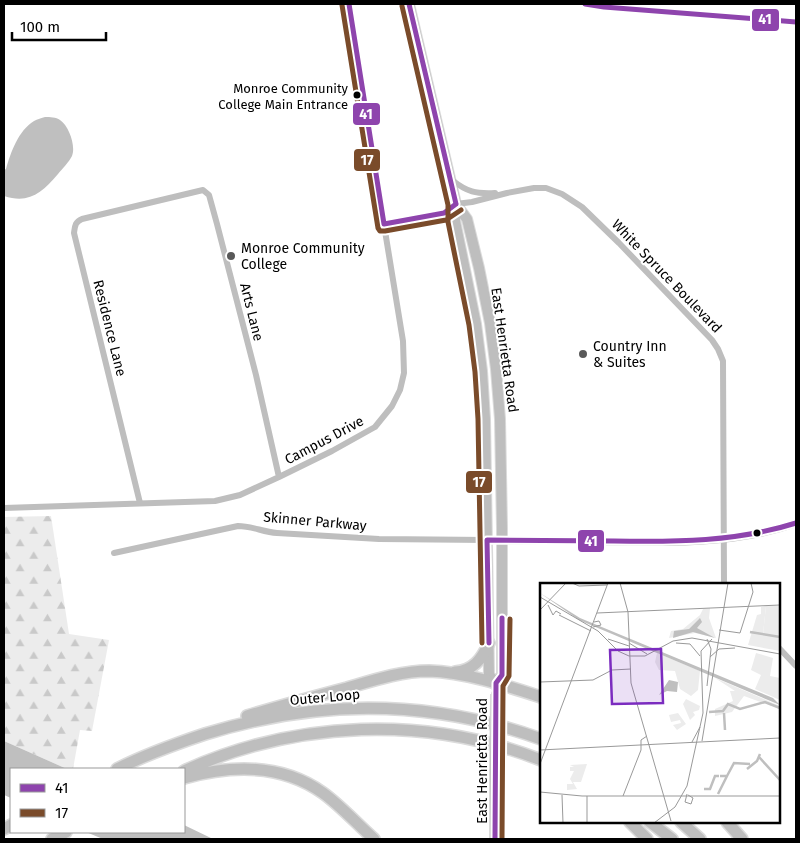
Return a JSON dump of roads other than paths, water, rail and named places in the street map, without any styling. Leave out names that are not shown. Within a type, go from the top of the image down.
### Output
[{"type":"highway","points":[[121,767],[175,741],[231,720],[394,675],[416,672],[457,672],[469,669],[480,660],[489,643]]},
{"type":"highway","points":[[440,672],[468,677],[496,689],[540,697]]},
{"type":"highway","name":"Outer Loop","points":[[121,767],[176,744],[238,725],[288,715],[347,709],[405,709],[451,715],[496,724],[540,739]]},
{"type":"highway","points":[[185,771],[240,749],[273,740],[359,729],[422,732],[478,740],[540,760]]},
{"type":"highway","points":[[422,732],[455,738],[483,746],[540,768]]},
{"type":"highway","points":[[185,778],[211,772],[246,768],[287,774],[322,793],[374,839]]},
{"type":"highway","points":[[624,823],[636,839]]},
{"type":"highway","points":[[631,823],[647,839]]},
{"type":"highway","points":[[651,823],[672,839]]},
{"type":"highway","points":[[682,823],[700,839]]},
{"type":"highway","points":[[728,823],[742,839]]},
{"type":"highway","points":[[52,839],[64,833]]},
{"type":"main road","name":"East Henrietta Road","points":[[408,4],[456,204],[455,221],[476,324],[482,371],[485,419],[489,675],[496,689]]},
{"type":"main road","name":"East Henrietta Road","points":[[456,204],[467,218],[490,323],[500,419],[502,676],[496,689],[495,839]]},
{"type":"street","name":"Campus Drive","points":[[4,508],[215,501],[240,496],[332,451],[375,427],[387,412],[396,398],[404,373],[403,341],[349,4]]},
{"type":"street","points":[[585,4],[796,22]]},
{"type":"street","name":"White Spruce Boulevard","points":[[449,179],[470,192],[480,194],[507,193]]},
{"type":"street","name":"White Spruce Boulevard","points":[[456,204],[539,187],[554,190],[571,199],[582,207],[634,258],[712,340],[723,361],[724,583]]},
{"type":"street","name":"Arts Lane","points":[[140,205],[203,190],[209,194],[238,304],[279,477]]},
{"type":"street","name":"Residence Lane","points":[[140,205],[77,221],[74,233],[140,504]]},
{"type":"street","points":[[487,540],[667,542],[724,539],[759,534],[796,523]]},
{"type":"street","name":"Skinner Parkway","points":[[114,553],[238,526],[248,526],[266,532],[379,539],[487,540]]},
{"type":"street","points":[[780,649],[796,666]]},
{"type":"place","name":"Monroe Community College Main Entrance","points":[[357,95]]},
{"type":"place","name":"Monroe Community College","points":[[231,256]]},
{"type":"place","name":"Country Inn & Suites","points":[[583,354]]}]
